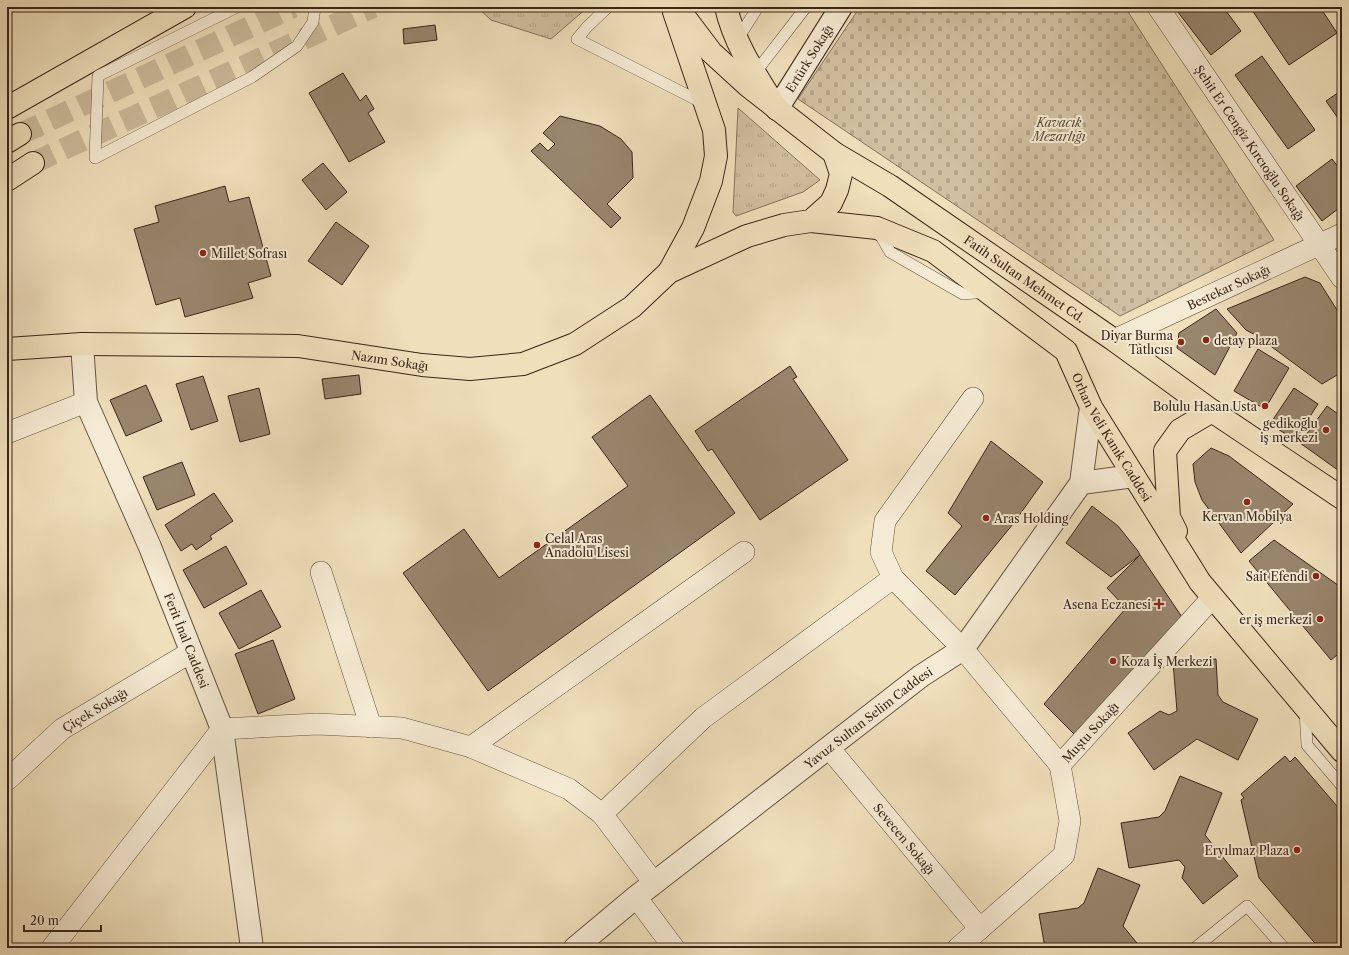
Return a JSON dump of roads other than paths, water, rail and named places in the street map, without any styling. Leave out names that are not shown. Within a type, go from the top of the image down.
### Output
[{"type":"main road","points":[[7,108],[185,7]]},
{"type":"main road","points":[[669,272],[693,228],[711,181],[716,156],[714,130],[672,7]]},
{"type":"main road","name":"Fatih Sultan Mehmet Cd.","points":[[677,7],[711,52],[747,85],[834,153],[890,186],[1114,340],[1212,411],[1342,498]]},
{"type":"main road","points":[[726,7],[730,24],[740,48],[777,109]]},
{"type":"main road","points":[[811,221],[831,203],[837,190],[841,174],[834,153]]},
{"type":"main road","points":[[7,180],[33,163]]},
{"type":"main road","name":"Orhan Veli Kanık Caddesi","points":[[669,272],[747,236],[784,225],[811,221],[877,228],[933,252],[1066,351],[1091,407],[1206,590],[1342,751]]},
{"type":"main road","name":"Nazım Sokağı","points":[[7,349],[82,344],[298,346],[422,365],[470,369],[523,364],[575,344],[632,307],[669,272]]},
{"type":"main road","points":[[1206,590],[1169,517],[1165,451],[1180,430],[1212,411]]},
{"type":"street","name":"Ertürk Sokağı","points":[[777,109],[841,7]]},
{"type":"street","name":"Şehit Er Cengiz Kırcıoğlu Sokağı","points":[[1158,7],[1342,278]]},
{"type":"street","name":"Bestekar Sokağı","points":[[1114,340],[1342,234]]},
{"type":"street","name":"Ferit İnal Caddesi","points":[[82,344],[86,402],[150,548],[222,729],[252,948]]},
{"type":"street","points":[[973,398],[885,521],[881,552],[893,578],[963,649],[1060,765]]},
{"type":"street","points":[[7,433],[86,402]]},
{"type":"street","points":[[1091,407],[1081,483],[1134,476]]},
{"type":"street","name":"Yavuz Sultan Selim Caddesi","points":[[575,948],[636,897],[921,676],[963,649],[1081,483]]},
{"type":"street","points":[[472,747],[744,552]]},
{"type":"street","points":[[321,572],[370,727]]},
{"type":"street","points":[[602,814],[703,718],[893,578]]},
{"type":"street","name":"Muştu Sokağı","points":[[958,948],[1064,855],[1070,821],[1060,765],[1206,590]]},
{"type":"street","name":"Çiçek Sokağı","points":[[7,780],[62,729],[191,652]]},
{"type":"street","points":[[52,948],[222,729],[317,724],[402,728],[472,747],[569,789],[602,814],[654,883]]},
{"type":"street","name":"Sevecen Sokağı","points":[[829,748],[980,929]]},
{"type":"street","points":[[636,897],[674,948]]},
{"type":"lane","points":[[237,7],[98,76],[95,158],[252,77],[297,46],[313,22],[315,7]]},
{"type":"lane","points":[[608,7],[587,26],[577,39],[706,104]]},
{"type":"lane","points":[[737,40],[758,7]]},
{"type":"lane","points":[[755,73],[806,7]]},
{"type":"lane","points":[[1305,708],[1307,745],[1342,786]]},
{"type":"lane","points":[[1195,948],[1247,906],[1284,948]]},
{"type":"tunnel","points":[[20,134],[293,7]]},
{"type":"tunnel","points":[[33,163],[373,7]]},
{"type":"place","name":"Millet Sofrası","points":[[203,253]]},
{"type":"place","name":"detay plaza","points":[[1206,340]]},
{"type":"place","name":"Diyar Burma Tatlıcısı","points":[[1181,342]]},
{"type":"place","name":"Bolulu Hasan Usta","points":[[1265,406]]},
{"type":"place","name":"gedikoğlu iş merkezi","points":[[1326,430]]},
{"type":"place","name":"Kervan Mobilya","points":[[1247,502]]},
{"type":"place","name":"Aras Holding","points":[[986,518]]},
{"type":"place","name":"Celal Aras Anadolu Lisesi","points":[[537,545]]},
{"type":"place","name":"Sait Efendi","points":[[1316,576]]},
{"type":"place","name":"Asena Eczanesi","points":[[1159,604]]},
{"type":"place","name":"er iş merkezi","points":[[1320,619]]},
{"type":"place","name":"Koza İş Merkezi","points":[[1113,661]]},
{"type":"place","name":"Eryılmaz Plaza","points":[[1297,850]]},
{"type":"park label","name":"Kavacık Mezarlığı","points":[[1059,129]]}]
